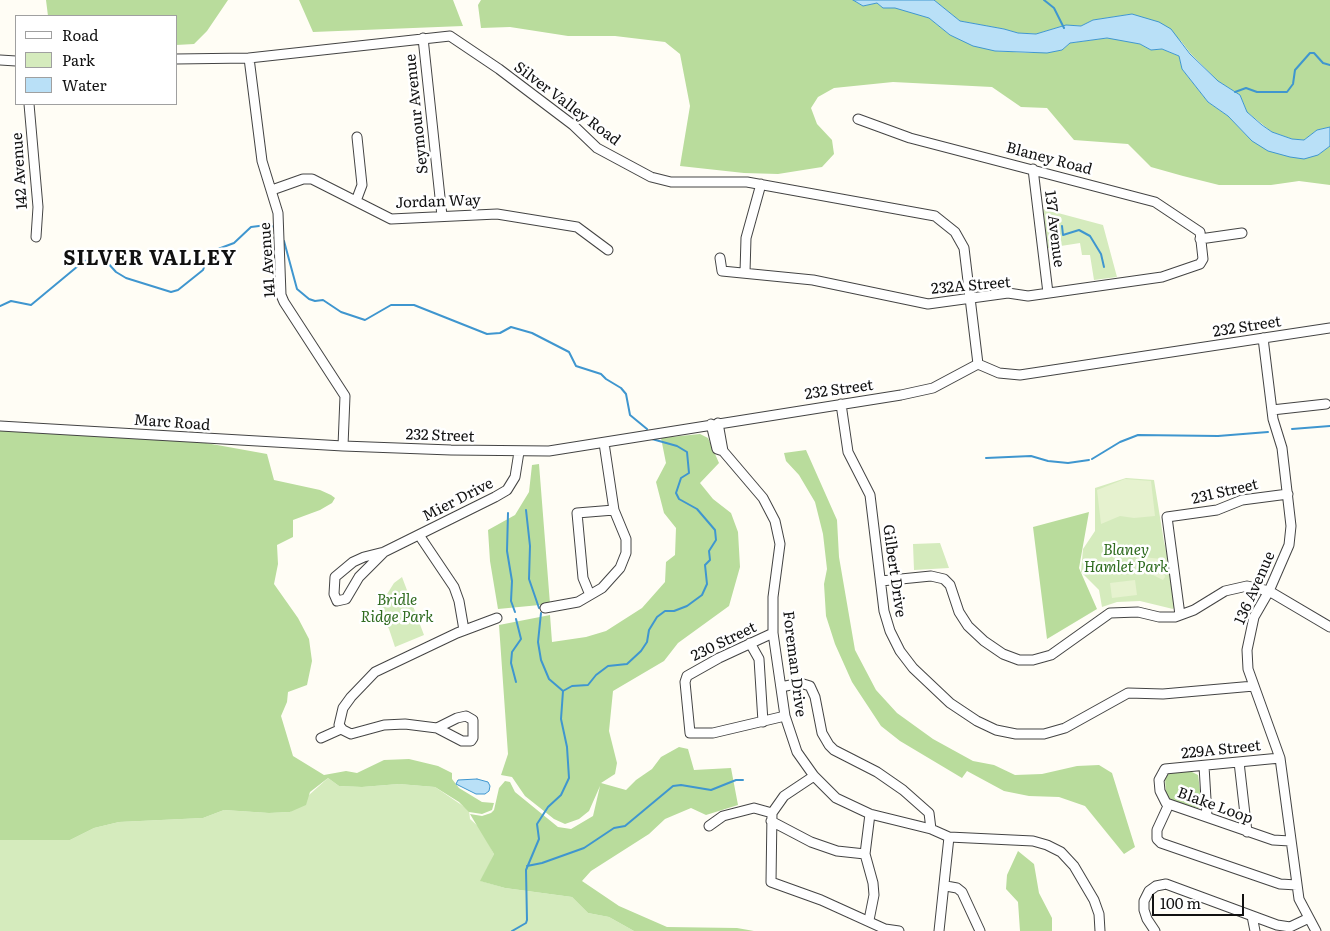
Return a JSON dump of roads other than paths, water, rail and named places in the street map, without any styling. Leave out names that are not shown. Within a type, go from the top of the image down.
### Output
[{"type":"street","name":"Silver Valley Road","points":[[178,59],[249,58],[446,35],[458,40],[573,125],[597,148],[651,177],[670,182],[747,182],[934,216],[955,232],[964,248],[978,364]]},
{"type":"street","name":"Seymour Avenue","points":[[423,38],[442,216]]},
{"type":"street","name":"141 Avenue","points":[[249,58],[260,150],[279,219],[281,295],[345,396],[343,446]]},
{"type":"street","points":[[0,60],[15,61]]},
{"type":"street","name":"142 Avenue","points":[[29,105],[38,207],[36,237]]},
{"type":"street","name":"Blaney Road","points":[[858,119],[910,138],[1155,202],[1194,226],[1200,232],[1200,239]]},
{"type":"street","points":[[356,201],[362,185],[357,137]]},
{"type":"street","name":"137 Avenue","points":[[1033,169],[1048,293]]},
{"type":"street","name":"Jordan Way","points":[[272,190],[303,179],[312,179],[391,219],[497,214],[570,225],[582,229],[608,250]]},
{"type":"street","points":[[745,272],[746,238],[761,184]]},
{"type":"street","points":[[1200,239],[1242,233]]},
{"type":"street","name":"232A Street","points":[[720,258],[722,271],[813,280],[928,304],[1008,293],[1025,296],[1162,277],[1200,264],[1202,259],[1200,239]]},
{"type":"street","name":"232 Street","points":[[343,446],[519,452],[549,451],[933,388],[978,364],[999,373],[1020,376],[1330,328]]},
{"type":"street","name":"136 Avenue","points":[[1263,338],[1272,410],[1282,448],[1292,516],[1290,536],[1269,590],[1254,617],[1248,642],[1248,669],[1280,758],[1299,899],[1316,931]]},
{"type":"street","name":"Gilbert Drive","points":[[842,404],[848,452],[870,495],[884,611],[890,631],[909,662],[950,703],[976,721],[996,730],[1016,734],[1044,734],[1065,728],[1128,693],[1163,694],[1254,686]]},
{"type":"street","points":[[1272,410],[1326,404]]},
{"type":"street","name":"Foreman Drive","points":[[715,423],[718,448],[763,498],[775,521],[780,544],[773,597],[773,633],[785,716],[797,752],[814,776],[836,798],[870,814],[931,829],[949,837],[1033,841],[1061,852],[1074,866],[1094,900],[1099,914],[1100,931]]},
{"type":"street","name":"Marc Road","points":[[0,426],[343,446]]},
{"type":"street","points":[[545,608],[578,602],[602,588],[620,568],[626,554],[626,539],[614,510],[604,442]]},
{"type":"street","name":"Mier Drive","points":[[384,552],[359,577],[346,599],[337,601],[334,594],[336,575],[358,559],[384,552],[507,490],[515,477],[519,452]]},
{"type":"street","name":"231 Street","points":[[1180,615],[1167,517],[1217,510],[1242,500],[1288,494]]},
{"type":"street","points":[[590,595],[583,578],[577,513],[614,510]]},
{"type":"street","points":[[419,535],[454,587],[459,601],[464,630]]},
{"type":"street","points":[[881,581],[931,576],[944,579],[950,585],[959,612],[968,626],[996,650],[1019,660],[1033,660],[1051,655],[1110,613],[1138,612],[1159,617],[1180,615],[1235,588],[1247,586],[1269,590],[1330,627]]},
{"type":"street","points":[[341,729],[339,725],[343,708],[359,686],[383,667],[464,630],[497,618]]},
{"type":"street","name":"230 Street","points":[[763,722],[713,733],[690,733],[685,682],[687,676],[773,633]]},
{"type":"street","points":[[750,643],[760,659],[763,722],[785,716]]},
{"type":"street","points":[[781,687],[800,683],[810,686],[815,697],[822,733],[829,745],[889,779],[903,790],[929,813],[931,829]]},
{"type":"street","points":[[320,738],[341,729],[355,734],[395,724],[438,728]]},
{"type":"street","name":"229A Street","points":[[1165,769],[1280,758]]},
{"type":"street","points":[[1238,762],[1247,832]]},
{"type":"street","points":[[1204,766],[1207,816]]},
{"type":"street","name":"Blake Loop","points":[[1165,769],[1159,780],[1160,791],[1169,804],[1273,840],[1290,841]]},
{"type":"street","points":[[814,776],[784,796],[772,817],[772,882],[821,900],[869,920],[885,929],[899,931]]},
{"type":"street","points":[[1169,804],[1157,830],[1157,839],[1161,842],[1280,884],[1297,885]]},
{"type":"street","points":[[708,826],[723,816],[754,808],[811,842],[837,851],[865,854]]},
{"type":"street","points":[[869,920],[873,883],[865,854],[870,814]]},
{"type":"street","points":[[939,931],[946,886],[949,837]]},
{"type":"street","points":[[1155,931],[1144,910],[1144,900],[1149,891],[1156,886],[1166,884],[1277,925],[1290,927],[1309,918]]},
{"type":"street","points":[[946,886],[956,888],[962,892],[980,931]]},
{"type":"street","points":[[1252,916],[1255,931]]},
{"type":"water","points":[[853,0],[934,0],[960,21],[1018,33],[1036,34],[1066,25],[1081,26],[1093,20],[1132,14],[1159,22],[1171,29],[1190,54],[1218,81],[1240,95],[1247,112],[1262,125],[1272,132],[1292,139],[1304,140],[1317,130],[1330,127],[1330,146],[1318,155],[1304,159],[1268,151],[1252,141],[1228,116],[1208,102],[1182,69],[1179,56],[1162,49],[1151,50],[1140,44],[1107,38],[1070,43],[1062,50],[1047,53],[995,51],[973,46],[950,35],[929,18],[895,8],[883,8],[877,3],[863,6]]},
{"type":"water","points":[[477,779],[488,782],[490,786],[489,791],[485,794],[476,794],[456,784],[458,780]]},
{"type":"waterway","points":[[1044,0],[1054,8],[1064,28]]},
{"type":"waterway","points":[[1235,92],[1246,88],[1257,92],[1287,92],[1293,84],[1295,70],[1310,53],[1314,53],[1323,63],[1330,65]]},
{"type":"waterway","points":[[0,306],[11,301],[31,305],[84,261],[95,259],[106,261],[116,272],[126,278],[171,292],[178,290],[203,270],[210,252],[234,243],[251,227],[267,225],[276,227]]},
{"type":"waterway","points":[[1062,226],[1063,235],[1079,230],[1090,236],[1101,254],[1104,267]]},
{"type":"waterway","points":[[284,241],[297,289],[309,299],[315,301],[323,300],[341,312],[365,320],[391,305],[414,305],[487,334],[500,333],[511,327],[532,333],[569,352],[576,366],[601,374],[621,388],[626,394],[630,415],[647,429]]},
{"type":"waterway","points":[[1292,429],[1330,426]]},
{"type":"waterway","points":[[1092,459],[1120,442],[1138,435],[1218,436],[1268,432]]},
{"type":"waterway","points":[[512,931],[526,923],[527,920],[526,870],[539,839],[537,824],[548,807],[561,795],[569,778],[567,747],[561,719],[563,691],[572,686],[588,685],[596,675],[608,666],[627,664],[641,651],[647,642],[649,630],[657,617],[665,611],[674,611],[687,606],[702,595],[707,584],[705,565],[710,560],[709,551],[716,540],[715,530],[697,509],[679,499],[676,493],[681,478],[689,473],[687,452],[677,446],[652,439]]},
{"type":"waterway","points":[[986,458],[1031,456],[1048,461],[1068,463],[1089,460]]},
{"type":"waterway","points":[[526,510],[530,546],[529,579],[539,608]]},
{"type":"waterway","points":[[508,513],[507,551],[512,581],[511,601],[515,612]]},
{"type":"waterway","points":[[541,613],[538,642],[541,660],[549,679],[563,691]]},
{"type":"waterway","points":[[516,619],[521,639],[512,652],[511,663],[516,682]]},
{"type":"waterway","points":[[527,866],[542,863],[584,848],[614,828],[625,826],[673,786],[681,785],[711,790],[736,780],[743,780]]},
{"type":"district","name":"SILVER VALLEY","points":[[150,259]]},
{"type":"park label","name":"Blaney Hamlet Park","points":[[1126,560]]},
{"type":"park label","name":"Bridle Ridge Park","points":[[397,610]]}]
